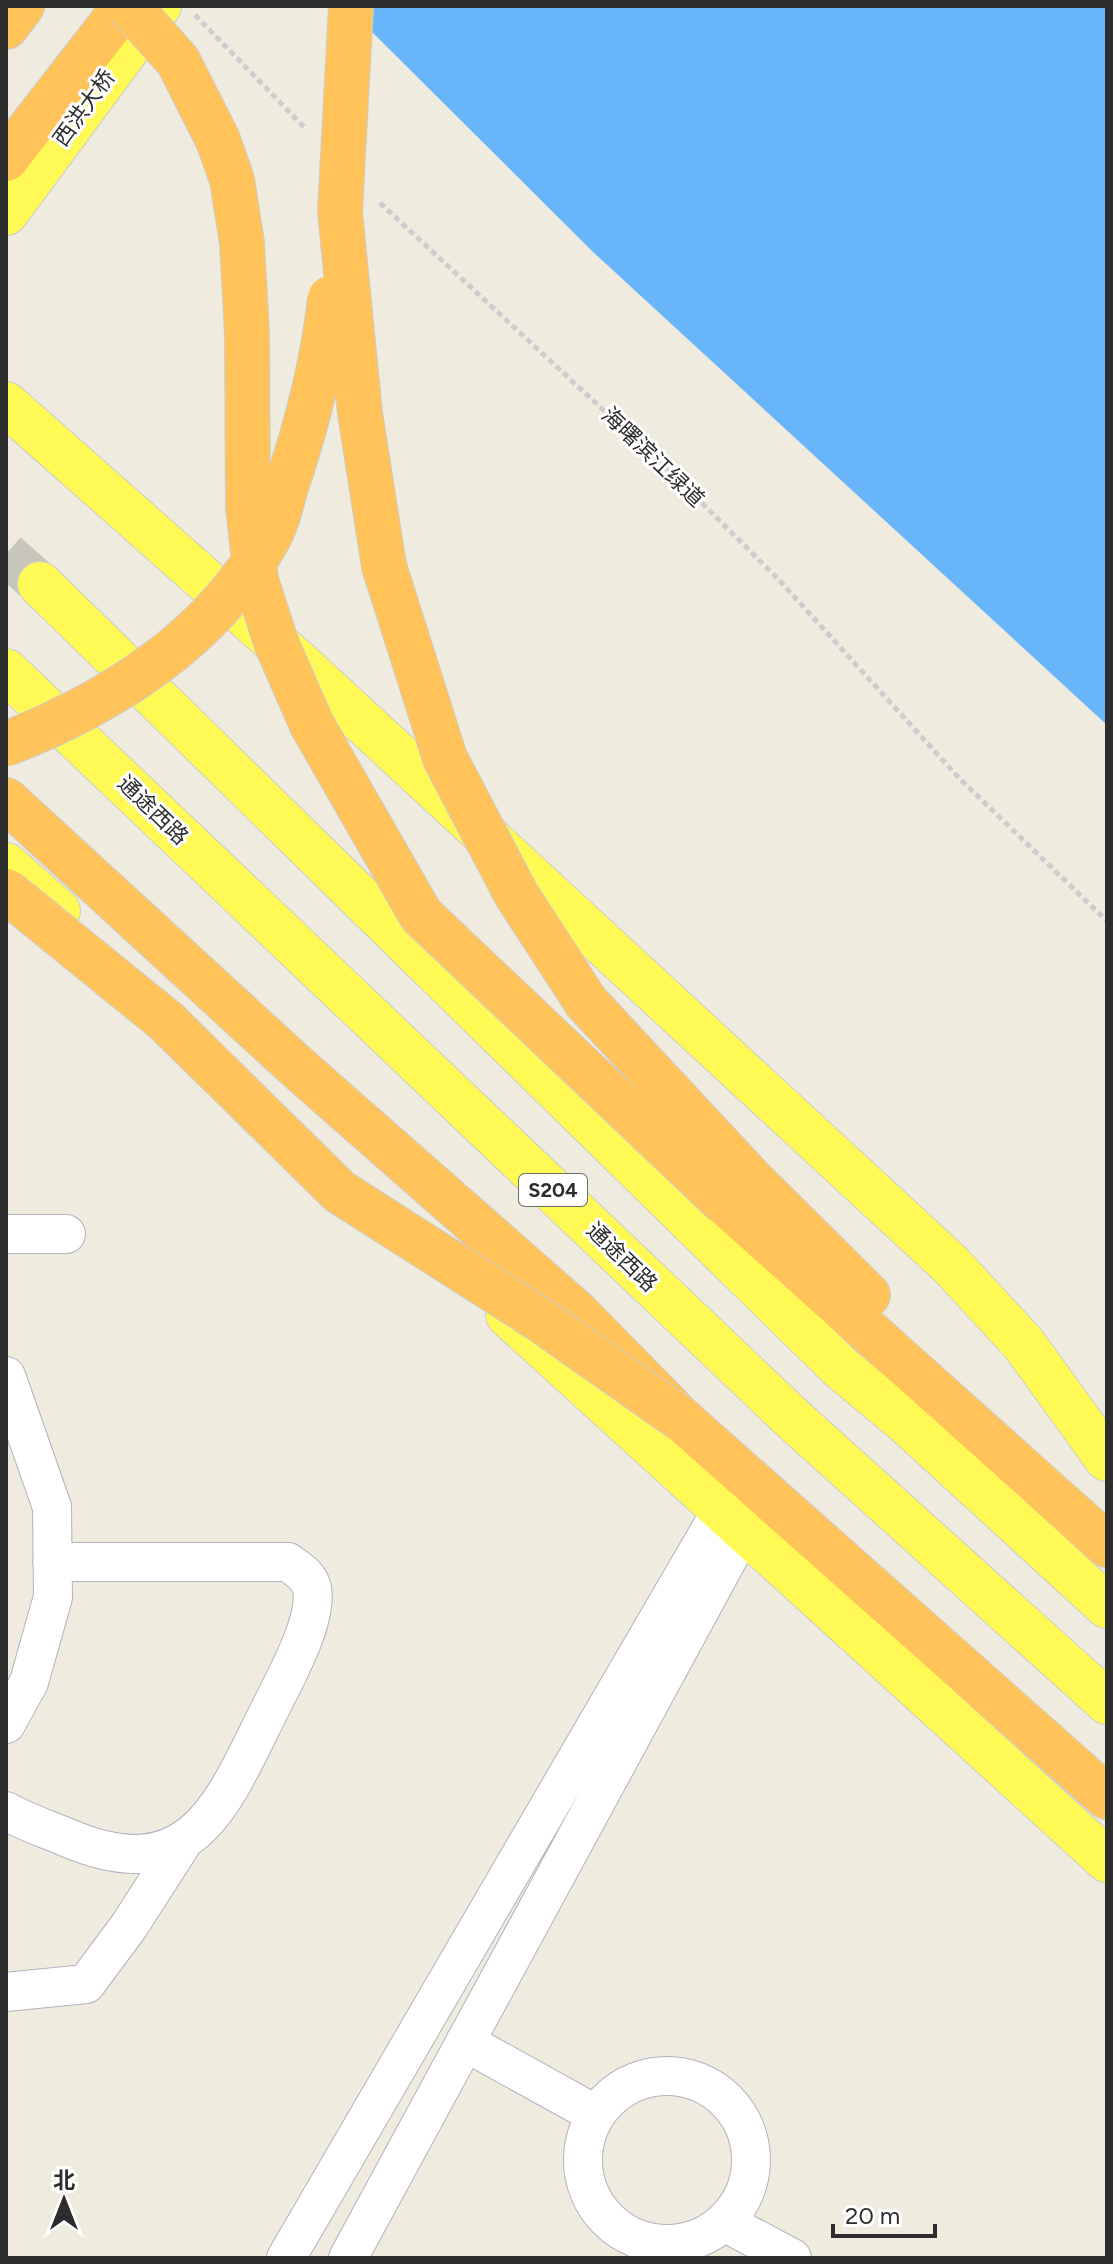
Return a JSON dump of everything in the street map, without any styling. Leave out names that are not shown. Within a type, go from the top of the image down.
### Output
[{"type":"highway","points":[[6,27],[22,6]]},
{"type":"highway","points":[[127,6],[178,61],[218,140],[232,180],[242,243],[247,334],[248,506],[256,580],[277,645],[312,725],[421,915],[540,1025],[667,1151],[1107,1545]]},
{"type":"highway","name":"西洪大桥","points":[[6,159],[127,6]]},
{"type":"highway","points":[[351,6],[358,206],[360,413],[384,566],[445,758],[516,894],[586,1002],[749,1177],[892,1318],[1025,1474]]},
{"type":"highway","points":[[6,744],[58,724],[125,686],[220,608],[270,537],[322,366],[358,206]]},
{"type":"highway","points":[[6,800],[296,1066],[577,1313],[681,1419],[1107,1797]]},
{"type":"highway","points":[[6,891],[166,1021],[340,1192],[539,1319],[681,1419]]},
{"type":"main road","name":"西洪大桥","points":[[7,211],[159,6]]},
{"type":"main road","points":[[6,404],[300,664],[951,1265],[1023,1343],[1107,1459]]},
{"type":"main road","points":[[40,584],[840,1367],[906,1422],[1107,1606]]},
{"type":"main road","name":"通途西路","points":[[6,671],[792,1418],[1107,1702]]},
{"type":"main road","points":[[6,865],[1107,1860]]},
{"type":"street","points":[[6,1234],[66,1234]]},
{"type":"street","points":[[6,1376],[52,1507],[53,1597],[29,1682],[6,1724]]},
{"type":"street","points":[[348,2258],[465,2042],[733,1519]]},
{"type":"street","points":[[286,2258],[733,1519]]},
{"type":"street","points":[[6,1992],[86,1984],[129,1926],[181,1845],[224,1799],[302,1644],[312,1589],[306,1575],[288,1562],[52,1562]]},
{"type":"street","points":[[6,1811],[100,1851],[148,1855],[181,1845]]},
{"type":"street","points":[[465,2042],[595,2114]]},
{"type":"street","points":[[686,2077],[722,2096],[746,2129],[751,2169],[746,2189],[724,2222],[670,2251],[622,2231],[600,2212],[589,2194],[582,2153],[586,2133],[595,2114],[609,2098],[645,2078],[686,2077]]},
{"type":"street","points":[[724,2222],[792,2258]]},
{"type":"path","points":[[186,6],[313,136]]},
{"type":"path","name":"海曙滨江绿道","points":[[358,206],[681,482],[779,580],[959,778],[1107,921]]},
{"type":"water","points":[[346,6],[1107,6],[1107,725],[592,251]]},
{"type":"tunnel","points":[[6,554],[40,584]]}]
